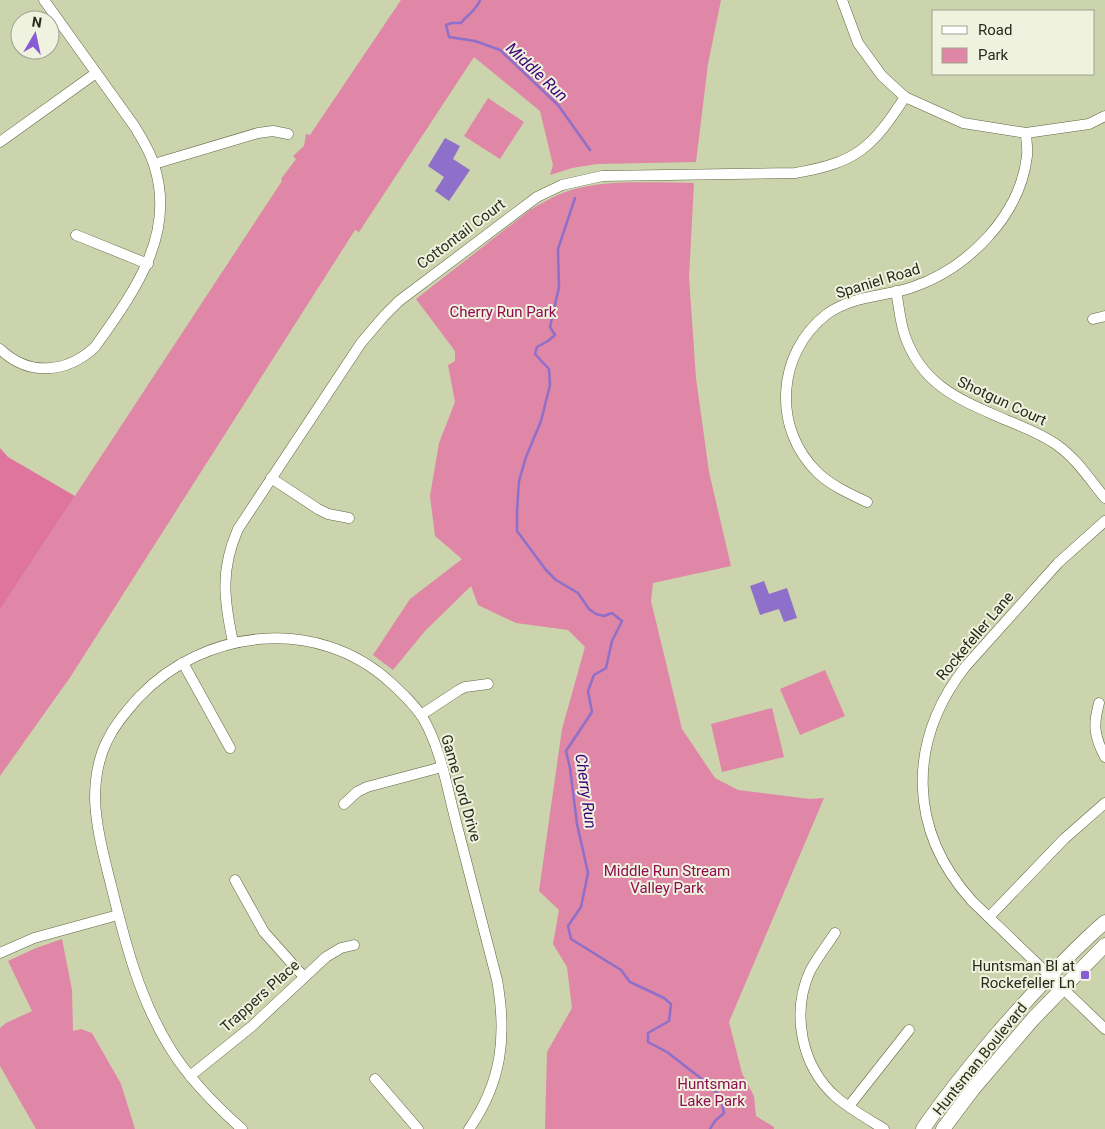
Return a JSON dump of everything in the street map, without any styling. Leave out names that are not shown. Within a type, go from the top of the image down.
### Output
[{"type":"street","points":[[0,349],[16,361],[40,368],[69,365],[79,360],[95,347],[138,284],[155,244],[159,220],[159,194],[154,164],[135,127],[44,0]]},
{"type":"street","points":[[842,0],[858,43],[882,76],[905,97],[963,123],[1026,133],[1089,124],[1105,116]]},
{"type":"street","points":[[0,141],[96,73]]},
{"type":"street","name":"Cottontail Court","points":[[234,642],[225,598],[225,576],[227,558],[238,529],[356,351],[384,316],[420,284],[537,196],[562,185],[602,176],[795,173],[821,168],[840,162],[869,145],[887,124],[905,97]]},
{"type":"street","points":[[154,164],[258,133],[273,131],[288,134]]},
{"type":"street","name":"Spaniel Road","points":[[867,502],[827,481],[803,456],[792,434],[785,398],[786,384],[792,360],[803,339],[812,328],[838,307],[860,299],[913,287],[945,272],[970,255],[990,234],[1008,209],[1020,182],[1027,155],[1026,133]]},
{"type":"street","points":[[76,235],[148,264]]},
{"type":"street","name":"Shotgun Court","points":[[896,292],[903,328],[909,346],[919,365],[933,381],[959,400],[1039,434],[1057,445],[1080,466],[1105,498]]},
{"type":"street","points":[[1094,318],[1105,316]]},
{"type":"street","points":[[271,478],[318,509],[328,514],[349,518]]},
{"type":"street","name":"Rockefeller Lane","points":[[1105,521],[1058,563],[965,667],[944,697],[930,729],[924,754],[922,780],[931,832],[941,857],[954,880],[972,901],[1105,1029]]},
{"type":"street","name":"Game Lord Drive","points":[[242,1129],[203,1092],[190,1076],[170,1049],[147,1005],[133,968],[118,915],[97,822],[95,797],[99,763],[108,738],[124,714],[153,684],[183,663],[234,642],[288,638],[312,642],[338,650],[361,661],[383,676],[401,692],[421,715],[432,737],[442,767],[495,970],[501,1003],[503,1027],[498,1066],[486,1100],[469,1129]]},
{"type":"street","points":[[183,663],[230,748]]},
{"type":"street","points":[[421,715],[459,690],[488,684]]},
{"type":"street","points":[[1099,703],[1095,717],[1095,731],[1096,738],[1105,756]]},
{"type":"street","points":[[344,804],[357,792],[367,787],[442,767]]},
{"type":"street","points":[[989,917],[1064,839],[1105,802]]},
{"type":"street","points":[[235,880],[264,932],[304,977]]},
{"type":"street","points":[[0,953],[34,938],[118,915]]},
{"type":"street","name":"Huntsman Boulevard","points":[[923,1129],[960,1078],[1020,1007],[1105,922]]},
{"type":"street","points":[[835,933],[814,964],[801,1000],[800,1025],[805,1048],[815,1072],[831,1092],[884,1129]]},
{"type":"street","name":"Trappers Place","points":[[190,1076],[251,1027],[304,977],[334,952],[354,945]]},
{"type":"street","name":"Huntsman Boulevard","points":[[943,1129],[973,1089],[1062,988],[1105,945]]},
{"type":"street","points":[[849,1106],[909,1030]]},
{"type":"street","points":[[375,1079],[418,1129]]},
{"type":"green space","points":[[401,0],[721,0],[708,64],[696,162],[597,164],[572,168],[550,175],[553,165],[540,111],[474,57],[359,232],[355,230],[71,676],[0,776],[0,610],[282,181],[281,179],[296,159],[293,156],[304,146],[306,134],[310,135]]},
{"type":"green space","points":[[488,98],[524,122],[500,159],[464,136]]},
{"type":"green space","name":"Middle Run Stream Valley Park","points":[[614,183],[694,183],[689,277],[696,378],[709,472],[731,566],[653,583],[651,601],[682,729],[715,778],[738,790],[810,799],[824,798],[729,1022],[742,1073],[754,1096],[756,1116],[774,1127],[774,1129],[545,1129],[547,1052],[572,1008],[567,967],[553,944],[559,910],[539,891],[562,729],[585,647],[568,630],[516,623],[478,605],[471,586],[425,631],[393,670],[373,655],[410,599],[462,559],[435,536],[430,496],[439,443],[455,402],[448,365],[455,361],[455,351],[416,299],[530,210],[563,193],[582,187]]},
{"type":"green space","points":[[825,670],[845,716],[800,735],[780,689]]},
{"type":"green space","points":[[772,708],[784,757],[722,772],[711,724]]},
{"type":"green space","points":[[62,939],[72,990],[73,1031],[81,1029],[92,1033],[121,1084],[135,1129],[36,1129],[0,1066],[0,1028],[6,1023],[32,1011],[8,961]]},
{"type":"shaded area","points":[[445,138],[460,146],[453,159],[470,170],[449,201],[435,191],[444,177],[428,166]]},
{"type":"shaded area","points":[[0,448],[8,457],[75,496],[0,610]]},
{"type":"shaded area","points":[[764,581],[769,594],[787,588],[797,618],[784,622],[779,609],[760,615],[750,586]]},
{"type":"waterway","name":"Middle Run","points":[[480,0],[479,4],[461,23],[446,25],[449,37],[475,41],[500,50],[558,105],[590,150]]},
{"type":"waterway","name":"Cherry Run","points":[[575,198],[558,249],[559,287],[550,327],[555,335],[537,347],[535,354],[549,369],[550,385],[541,421],[526,457],[519,481],[517,511],[517,531],[546,570],[556,580],[578,593],[589,609],[596,614],[604,616],[612,613],[622,621],[612,641],[606,668],[594,675],[588,691],[592,712],[566,751],[577,824],[588,873],[581,907],[568,926],[571,939],[621,970],[630,982],[664,998],[671,1004],[669,1021],[648,1033],[648,1042],[667,1052],[703,1080],[721,1097],[724,1113],[715,1121],[710,1129]]},
{"type":"place","name":"Huntsman Bl at Rockefeller Ln","points":[[1085,975]]},
{"type":"park label","name":"Cherry Run Park","points":[[503,312]]},
{"type":"park label","name":"Huntsman Lake Park","points":[[712,1092]]}]
